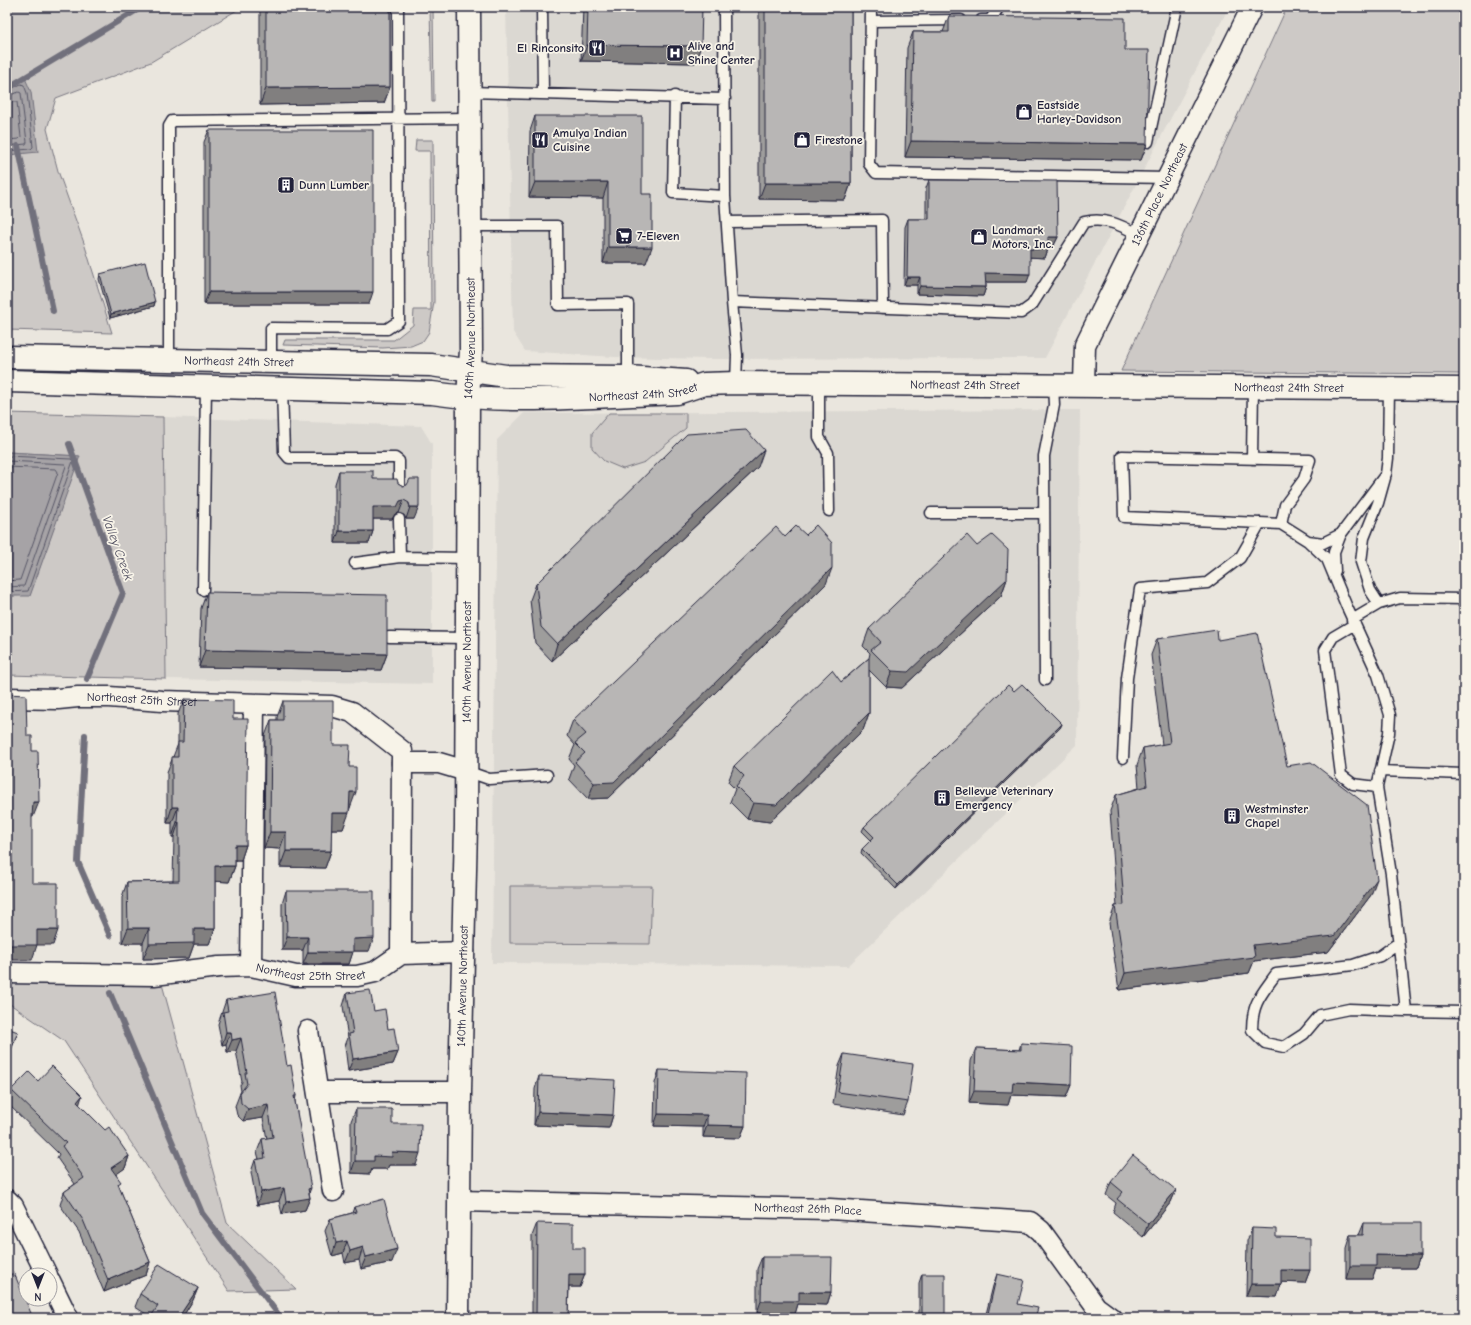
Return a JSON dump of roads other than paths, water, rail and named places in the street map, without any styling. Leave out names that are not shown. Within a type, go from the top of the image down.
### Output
[{"type":"street","name":"140th Avenue Northeast","points":[[458,1318],[460,1092],[464,952],[466,771],[468,398],[470,370],[469,7]]},
{"type":"street","name":"136th Place Northeast","points":[[1084,385],[1085,345],[1252,7]]},
{"type":"street","name":"Northeast 24th Street","points":[[7,357],[431,365],[506,376],[628,376],[704,384],[1389,387],[1464,389]]},
{"type":"street","name":"Northeast 24th Street","points":[[7,381],[432,392],[468,398],[505,399],[677,393],[704,384]]},
{"type":"street","name":"Northeast 25th Street","points":[[7,698],[58,699],[78,697],[109,697],[332,706],[352,712],[402,751],[402,763]]},
{"type":"street","points":[[251,966],[254,704]]},
{"type":"street","points":[[464,952],[401,954],[402,763],[439,763],[466,771]]},
{"type":"street","name":"Northeast 25th Street","points":[[7,973],[154,975],[219,967],[251,966],[296,976],[357,976],[376,972],[401,954]]},
{"type":"street","points":[[308,1031],[333,1191]]},
{"type":"street","points":[[318,1092],[460,1092]]},
{"type":"street","points":[[7,1200],[13,1206],[43,1267]]},
{"type":"street","name":"Northeast 26th Place","points":[[459,1202],[830,1209],[1030,1222],[1041,1231],[1096,1307],[1111,1318]]},
{"type":"street","points":[[58,1297],[68,1318]]},
{"type":"lane","points":[[271,363],[271,328],[387,329],[398,320],[398,7]]},
{"type":"lane","points":[[542,7],[543,94]]},
{"type":"lane","points":[[724,7],[725,196],[737,355],[736,383]]},
{"type":"lane","points":[[871,7],[869,164],[876,173],[1168,178]]},
{"type":"lane","points":[[871,20],[990,20],[999,7]]},
{"type":"lane","points":[[1148,142],[1177,7]]},
{"type":"lane","points":[[469,92],[675,96],[724,99]]},
{"type":"lane","points":[[675,96],[673,193],[725,196]]},
{"type":"lane","points":[[169,361],[169,126],[172,121],[469,118]]},
{"type":"lane","points":[[732,302],[1021,313],[1032,305],[1084,222],[1096,219],[1115,223],[1139,235]]},
{"type":"lane","points":[[727,222],[882,220],[883,308]]},
{"type":"lane","points":[[470,226],[557,226],[558,305],[628,304],[628,376]]},
{"type":"lane","points":[[819,384],[819,437],[828,453],[829,511]]},
{"type":"lane","points":[[1045,680],[1043,513],[1044,456],[1054,405],[1053,385]]},
{"type":"lane","points":[[203,590],[206,386]]},
{"type":"lane","points":[[1252,459],[1253,387]]},
{"type":"lane","points":[[1379,604],[1370,590],[1361,562],[1364,538],[1378,503],[1386,474],[1388,458],[1389,387]]},
{"type":"lane","points":[[282,388],[284,452],[289,458],[395,458],[400,461],[399,492]]},
{"type":"lane","points":[[1281,524],[1285,505],[1304,479],[1310,460],[1122,456],[1124,517],[1281,524],[1308,541],[1327,559],[1353,622],[1378,675],[1390,715],[1389,733],[1376,787],[1391,874],[1406,1011]]},
{"type":"lane","points":[[1335,579],[1334,552],[1341,534],[1365,499],[1386,474]]},
{"type":"lane","points":[[931,513],[1043,513]]},
{"type":"lane","points":[[400,519],[400,557]]},
{"type":"lane","points":[[1123,758],[1127,678],[1140,589],[1207,583],[1240,558],[1260,523]]},
{"type":"lane","points":[[1308,541],[1323,543],[1341,534]]},
{"type":"lane","points":[[355,562],[400,557],[467,558]]},
{"type":"lane","points":[[1376,787],[1352,784],[1341,775],[1325,650],[1333,637],[1379,604],[1400,598],[1464,599]]},
{"type":"lane","points":[[389,637],[467,638]]},
{"type":"lane","points":[[466,771],[489,779],[547,775]]},
{"type":"lane","points":[[1380,771],[1464,774]]},
{"type":"lane","points":[[1398,943],[1380,956],[1353,965],[1276,974],[1262,993],[1252,1013],[1252,1030],[1265,1043],[1284,1046],[1304,1034],[1320,1015],[1349,1009],[1464,1012]]},
{"type":"water","points":[[25,78],[31,92],[38,152],[8,155],[7,88]]},
{"type":"water","points":[[7,452],[80,456],[30,596],[7,596]]},
{"type":"waterway","points":[[7,88],[142,7]]},
{"type":"waterway","points":[[18,146],[53,311]]},
{"type":"waterway","name":"Valley Creek","points":[[69,444],[123,593],[87,679]]},
{"type":"waterway","points":[[85,735],[78,862],[110,936]]},
{"type":"waterway","points":[[110,993],[202,1213],[281,1318]]},
{"type":"place","name":"El Rinconsito","points":[[597,48]]},
{"type":"place","name":"Alive and Shine Center","points":[[675,53]]},
{"type":"place","name":"Eastside Harley-Davidson","points":[[1024,112]]},
{"type":"place","name":"Amulya Indian Cuisine","points":[[540,140]]},
{"type":"place","name":"Firestone","points":[[802,140]]},
{"type":"place","name":"Dunn Lumber","points":[[286,185]]},
{"type":"place","name":"7-Eleven","points":[[624,236]]},
{"type":"place","name":"Landmark Motors, Inc.","points":[[979,237]]},
{"type":"place","name":"Bellevue Veterinary Emergency","points":[[942,798]]},
{"type":"place","name":"Westminster Chapel","points":[[1232,816]]}]
